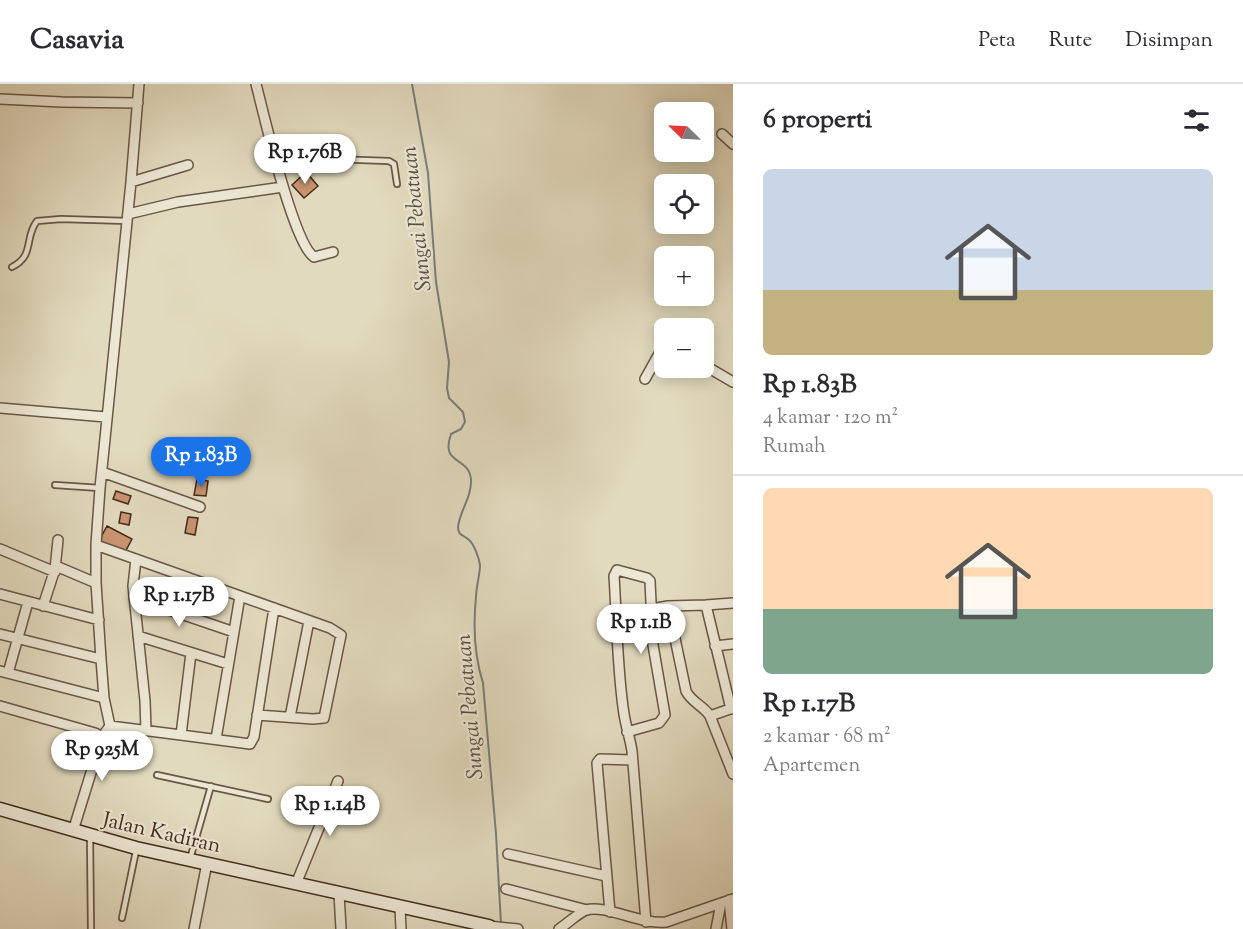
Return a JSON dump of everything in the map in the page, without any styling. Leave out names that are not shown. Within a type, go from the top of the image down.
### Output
[{"type":"street","points":[[73,831],[102,737],[110,726],[104,698],[96,583],[96,545],[106,417],[128,217],[139,84]]},
{"type":"street","points":[[256,84],[295,226],[306,250],[316,257],[333,252]]},
{"type":"street","points":[[0,99],[138,103]]},
{"type":"street","points":[[722,134],[733,144]]},
{"type":"street","points":[[131,182],[188,165]]},
{"type":"street","points":[[128,217],[178,202],[283,187]]},
{"type":"street","points":[[645,379],[654,363]]},
{"type":"street","points":[[714,371],[733,382]]},
{"type":"street","points":[[0,408],[106,417]]},
{"type":"street","points":[[102,472],[200,507]]},
{"type":"street","points":[[43,606],[55,569],[58,540]]},
{"type":"street","points":[[96,545],[340,633],[340,643],[324,718],[313,720],[257,715]]},
{"type":"street","points":[[0,549],[96,583]]},
{"type":"street","points":[[136,560],[133,579],[134,598],[146,700],[146,730]]},
{"type":"street","points":[[627,732],[659,723],[665,715],[653,645],[649,580],[616,570],[614,576],[623,712],[632,760],[646,922]]},
{"type":"street","points":[[0,594],[99,620]]},
{"type":"street","points":[[216,740],[240,596]]},
{"type":"street","points":[[134,598],[234,632]]},
{"type":"street","points":[[28,602],[18,639],[4,672],[104,698]]},
{"type":"street","points":[[651,609],[733,603]]},
{"type":"street","points":[[706,605],[732,709],[710,716]]},
{"type":"street","points":[[110,726],[250,744],[254,736],[274,608]]},
{"type":"street","points":[[290,717],[309,621]]},
{"type":"street","points":[[673,629],[686,691],[707,710],[733,774]]},
{"type":"street","points":[[0,634],[101,659]]},
{"type":"street","points":[[138,636],[228,664]]},
{"type":"street","points":[[715,646],[733,644]]},
{"type":"street","points":[[181,735],[191,653]]},
{"type":"street","points":[[0,706],[102,737]]},
{"type":"street","points":[[610,912],[598,761],[600,759],[632,760]]},
{"type":"street","points":[[296,884],[338,781]]},
{"type":"street","name":"Jalan Kadiran","points":[[0,809],[136,848],[490,927]]},
{"type":"street","points":[[508,854],[606,876]]},
{"type":"street","points":[[194,929],[207,863]]},
{"type":"street","points":[[506,889],[586,910],[610,912],[646,922],[666,922],[728,901]]},
{"type":"street","points":[[339,893],[341,929]]},
{"type":"street","points":[[716,929],[728,901]]},
{"type":"street","points":[[728,901],[732,929]]},
{"type":"street","points":[[400,907],[401,929]]},
{"type":"street","points":[[558,929],[586,910]]},
{"type":"street","points":[[490,927],[514,928]]},
{"type":"lane","points":[[275,157],[389,161],[394,164],[397,184]]},
{"type":"lane","points":[[12,267],[25,258],[33,226],[37,221],[128,217]]},
{"type":"lane","points":[[55,485],[100,488]]},
{"type":"lane","points":[[157,775],[268,799]]},
{"type":"lane","points":[[190,860],[211,786]]},
{"type":"lane","points":[[90,836],[91,929]]},
{"type":"lane","points":[[122,918],[136,848]]},
{"type":"building","points":[[306,172],[318,186],[304,198],[292,185]]},
{"type":"building","points":[[197,479],[208,481],[206,496],[194,495]]},
{"type":"building","points":[[116,491],[131,496],[128,504],[113,499]]},
{"type":"building","points":[[121,512],[131,514],[129,525],[119,523]]},
{"type":"building","points":[[188,517],[198,518],[195,535],[185,533]]},
{"type":"building","points":[[107,526],[132,539],[124,554],[99,541]]},
{"type":"waterway","name":"Sungai Pebatuan","points":[[412,84],[428,173],[436,282],[449,362],[447,388],[449,398],[463,412],[465,422],[461,429],[451,434],[449,451],[469,471],[471,479],[470,492],[458,530],[473,545],[480,565],[475,608],[475,641],[483,683],[501,924]]}]
